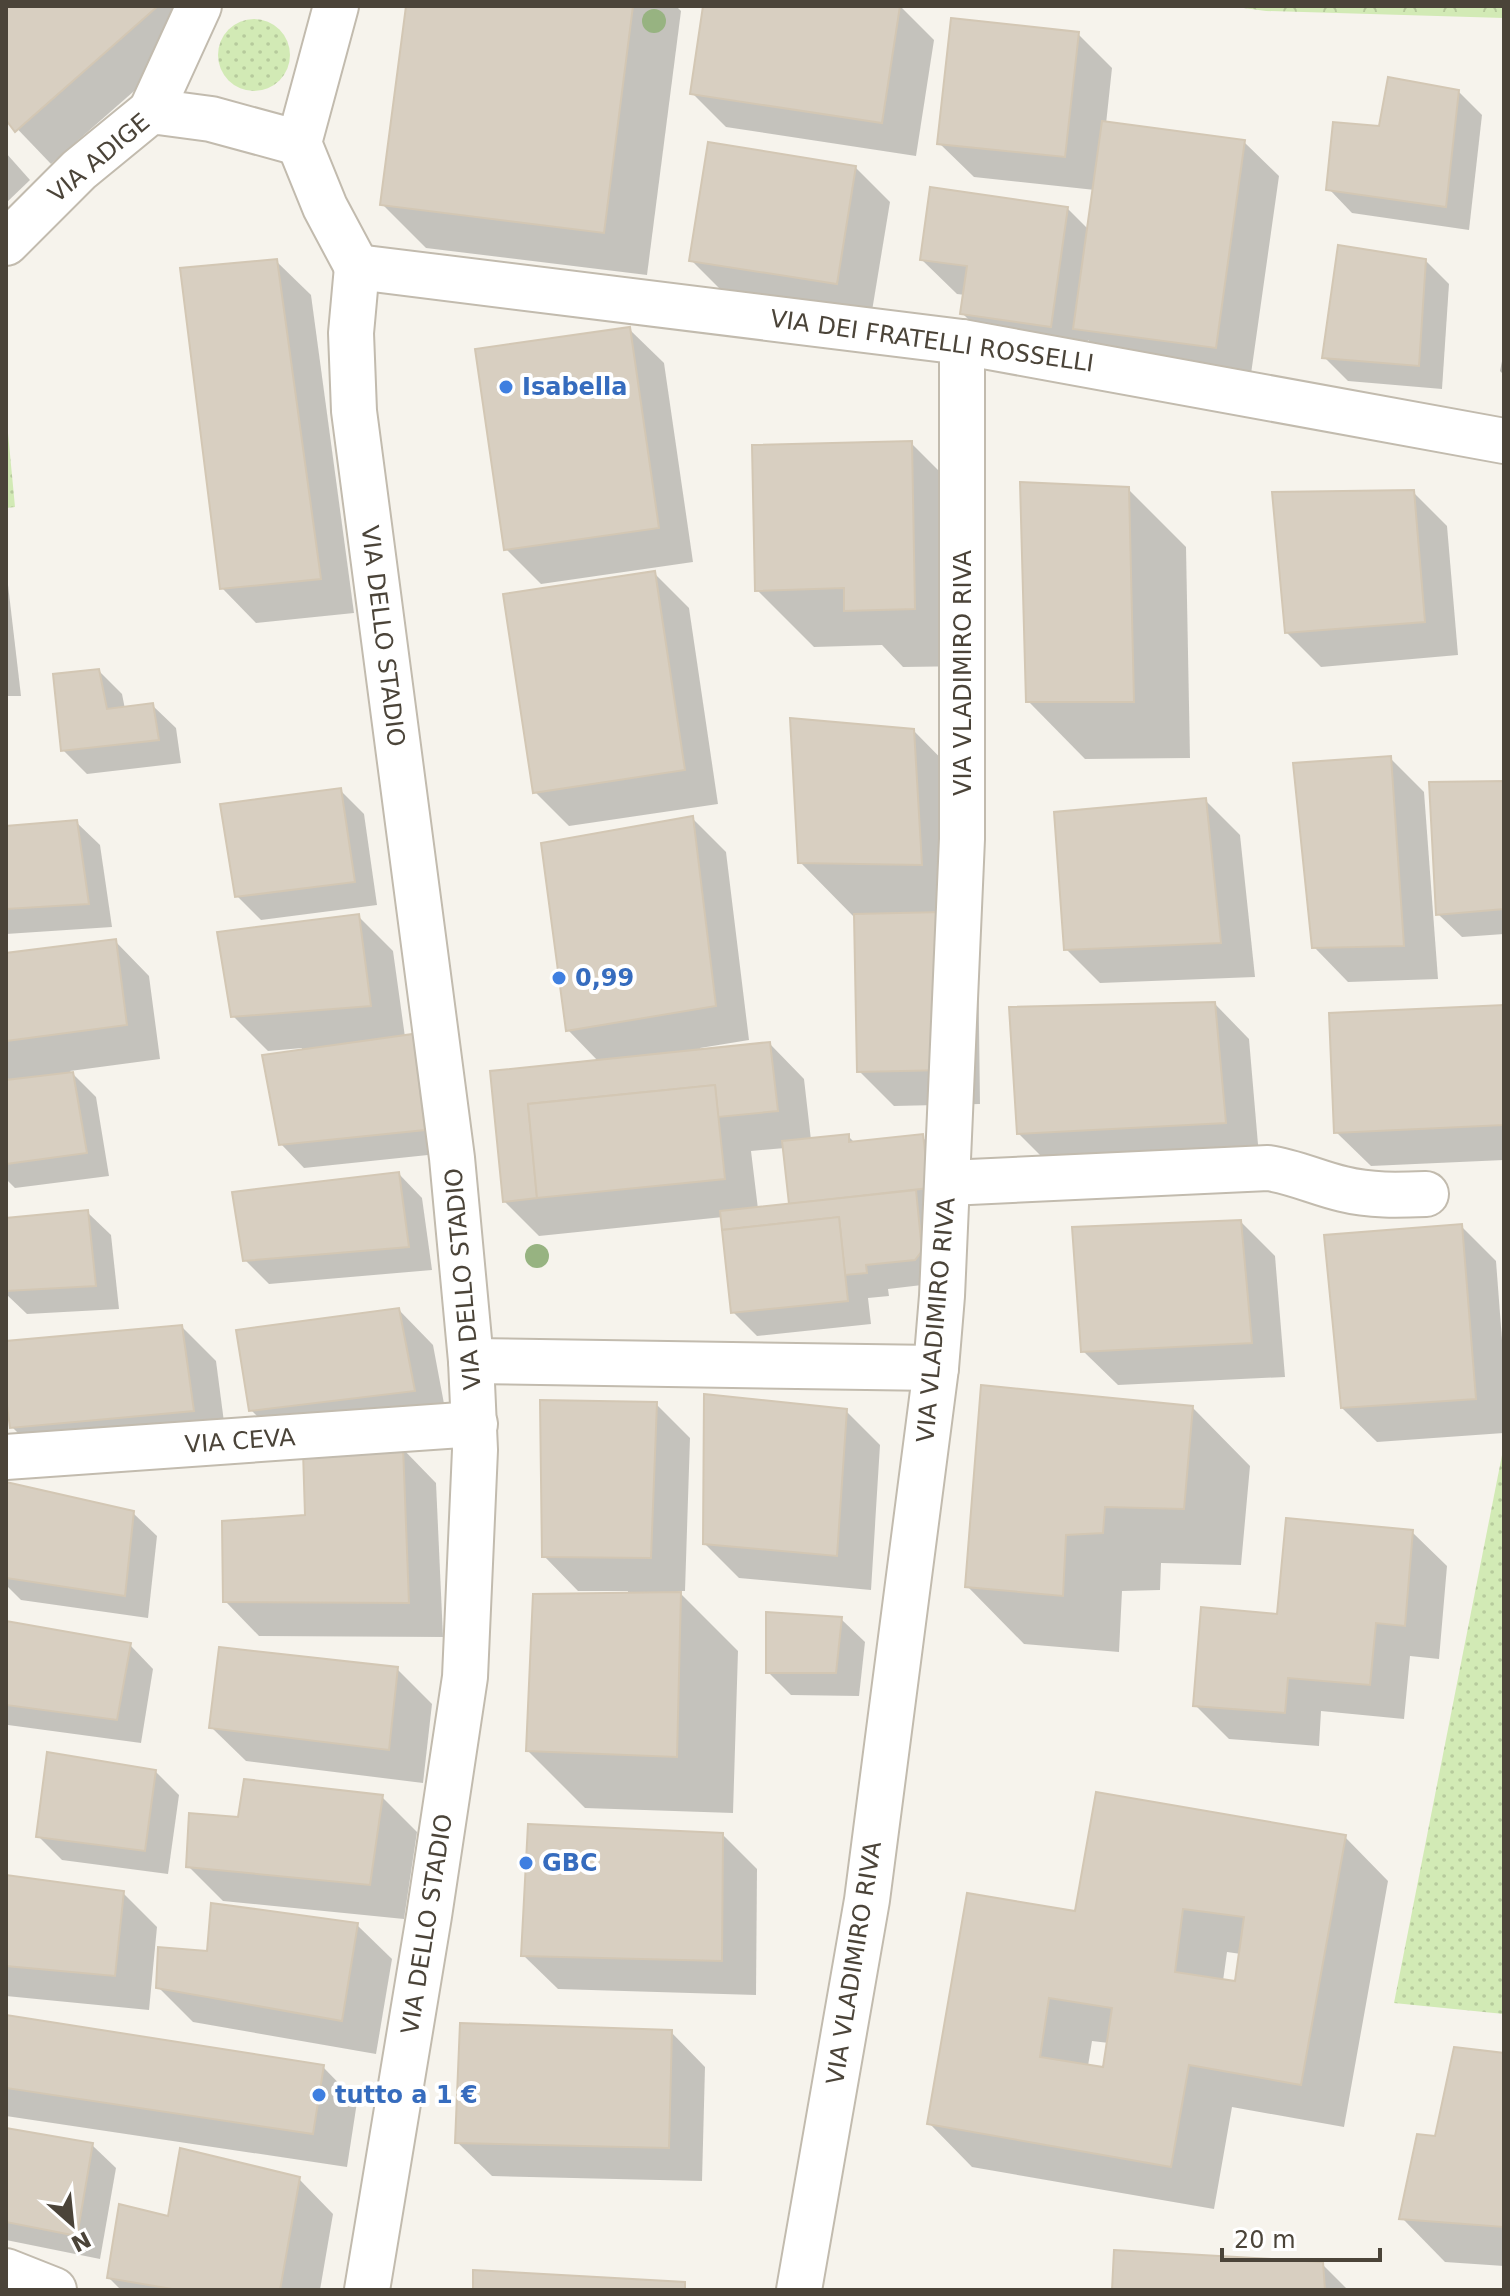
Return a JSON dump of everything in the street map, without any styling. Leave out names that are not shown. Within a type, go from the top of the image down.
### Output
[{"type":"street","points":[[151,111],[199,6]]},
{"type":"street","points":[[321,16],[299,143],[325,207],[357,267]]},
{"type":"street","name":"VIA ADIGE","points":[[6,243],[79,170],[151,111],[211,119],[299,143]]},
{"type":"street","name":"VIA DEI FRATELLI ROSSELLI","points":[[357,267],[962,342],[1504,441]]},
{"type":"street","name":"VIA DELLO STADIO","points":[[357,267],[351,333],[354,411],[452,1158],[475,1424],[465,1677],[367,2290]]},
{"type":"street","name":"VIA VLADIMIRO RIVA","points":[[799,2290],[867,1900],[936,1368],[948,1183],[962,839],[962,342]]},
{"type":"street","points":[[948,1183],[1268,1168],[1362,1193],[1426,1194]]},
{"type":"street","points":[[471,1361],[936,1368]]},
{"type":"street","name":"VIA CEVA","points":[[6,1457],[475,1424]]},
{"type":"street","points":[[6,2271],[54,2290]]},
{"type":"green space","points":[[1229,6],[1504,6],[1504,18],[1266,11]]},
{"type":"green space","points":[[254,19],[280,29],[290,55],[280,81],[254,91],[228,81],[218,55],[228,29]]},
{"type":"green space","points":[[6,412],[15,507],[6,508]]},
{"type":"green space","points":[[1504,1445],[1504,2014],[1394,2003]]},
{"type":"building","points":[[6,6],[158,6],[15,132],[6,120]]},
{"type":"building","points":[[406,6],[633,6],[604,233],[380,205]]},
{"type":"building","points":[[703,6],[900,6],[882,123],[690,94]]},
{"type":"building","points":[[951,18],[1079,32],[1065,157],[937,144]]},
{"type":"building","points":[[1388,77],[1459,90],[1446,207],[1326,190],[1333,122],[1379,126]]},
{"type":"building","points":[[1102,121],[1245,140],[1216,348],[1073,329]]},
{"type":"building","points":[[708,142],[856,166],[837,284],[689,261]]},
{"type":"building","points":[[930,187],[1068,207],[1051,327],[960,314],[967,266],[920,260]]},
{"type":"building","points":[[1338,245],[1426,259],[1419,366],[1322,358]]},
{"type":"building","points":[[277,259],[321,579],[220,589],[180,268]]},
{"type":"building","points":[[630,327],[659,528],[504,550],[475,349]]},
{"type":"building","points":[[912,441],[915,609],[844,611],[844,588],[755,591],[752,445]]},
{"type":"building","points":[[1020,482],[1129,487],[1134,702],[1026,702]]},
{"type":"building","points":[[1414,490],[1425,622],[1285,633],[1272,492]]},
{"type":"building","points":[[655,571],[685,770],[533,793],[503,594]]},
{"type":"building","points":[[99,669],[107,709],[153,703],[159,740],[61,751],[53,674]]},
{"type":"building","points":[[790,718],[914,729],[922,865],[798,863]]},
{"type":"building","points":[[1391,756],[1404,946],[1312,948],[1293,763]]},
{"type":"building","points":[[1504,781],[1504,909],[1436,915],[1429,782]]},
{"type":"building","points":[[341,788],[355,882],[235,897],[220,804]]},
{"type":"building","points":[[1206,798],[1221,943],[1064,950],[1054,812]]},
{"type":"building","points":[[693,816],[716,1006],[566,1031],[541,843]]},
{"type":"building","points":[[77,820],[89,904],[6,909],[6,826]]},
{"type":"building","points":[[944,912],[947,1070],[857,1072],[854,914]]},
{"type":"building","points":[[359,914],[371,1006],[231,1017],[217,932]]},
{"type":"building","points":[[116,939],[127,1025],[6,1041],[6,953]]},
{"type":"building","points":[[1215,1002],[1226,1123],[1017,1134],[1009,1007]]},
{"type":"building","points":[[1504,1005],[1504,1125],[1334,1133],[1329,1013]]},
{"type":"building","points":[[413,1034],[425,1130],[279,1145],[262,1055]]},
{"type":"building","points":[[770,1042],[778,1111],[718,1117],[715,1085],[528,1104],[537,1198],[503,1202],[490,1071]]},
{"type":"building","points":[[73,1072],[87,1153],[6,1164],[6,1080]]},
{"type":"building","points":[[715,1085],[725,1179],[537,1198],[528,1104]]},
{"type":"building","points":[[849,1134],[849,1142],[923,1134],[929,1188],[789,1204],[782,1141]]},
{"type":"building","points":[[399,1172],[409,1247],[243,1261],[232,1192]]},
{"type":"building","points":[[916,1190],[922,1251],[915,1260],[866,1265],[867,1273],[845,1275],[839,1217],[722,1230],[720,1211]]},
{"type":"building","points":[[88,1210],[96,1286],[6,1291],[6,1218]]},
{"type":"building","points":[[839,1217],[848,1301],[731,1313],[722,1230]]},
{"type":"building","points":[[1241,1220],[1252,1343],[1081,1352],[1072,1227]]},
{"type":"building","points":[[1462,1224],[1476,1399],[1341,1408],[1324,1235]]},
{"type":"building","points":[[399,1308],[415,1391],[249,1411],[236,1330]]},
{"type":"building","points":[[182,1325],[194,1411],[10,1428],[6,1398],[6,1341]]},
{"type":"building","points":[[981,1385],[1193,1406],[1184,1509],[1105,1507],[1103,1533],[1066,1535],[1063,1596],[965,1587]]},
{"type":"building","points":[[704,1394],[847,1409],[837,1556],[703,1544]]},
{"type":"building","points":[[540,1400],[657,1402],[651,1558],[542,1557]]},
{"type":"building","points":[[403,1446],[409,1603],[223,1602],[222,1521],[305,1515],[303,1451]]},
{"type":"building","points":[[6,1482],[134,1511],[125,1596],[6,1578]]},
{"type":"building","points":[[1286,1518],[1413,1530],[1405,1626],[1376,1623],[1370,1685],[1288,1678],[1285,1713],[1193,1706],[1201,1607],[1277,1614]]},
{"type":"building","points":[[681,1592],[677,1757],[526,1751],[533,1594]]},
{"type":"building","points":[[766,1612],[842,1617],[836,1673],[766,1673]]},
{"type":"building","points":[[6,1621],[131,1643],[117,1720],[6,1705]]},
{"type":"building","points":[[219,1647],[398,1667],[389,1750],[209,1728]]},
{"type":"building","points":[[47,1752],[156,1770],[145,1851],[36,1837]]},
{"type":"building","points":[[244,1779],[383,1795],[370,1885],[186,1867],[189,1813],[238,1817]]},
{"type":"building","points":[[1096,1792],[1346,1835],[1301,2085],[1189,2065],[1171,2167],[927,2124],[967,1893],[1075,1911]],"holes":[[[1183,1909],[1244,1917],[1235,1981],[1175,1972]],[[1049,1998],[1112,2008],[1103,2067],[1040,2057]]]},
{"type":"building","points":[[528,1824],[723,1833],[722,1961],[521,1956]]},
{"type":"building","points":[[6,1875],[124,1891],[115,1976],[6,1966]]},
{"type":"building","points":[[211,1903],[358,1923],[342,2021],[156,1988],[158,1947],[207,1951]]},
{"type":"building","points":[[6,2015],[324,2065],[313,2134],[6,2088]]},
{"type":"building","points":[[460,2023],[672,2030],[669,2148],[455,2143]]},
{"type":"building","points":[[1454,2047],[1504,2053],[1504,2227],[1399,2219],[1417,2134],[1435,2136]]},
{"type":"building","points":[[6,2128],[93,2143],[77,2236],[6,2222]]},
{"type":"building","points":[[180,2148],[300,2177],[280,2290],[178,2290],[107,2278],[119,2204],[168,2216]]},
{"type":"building","points":[[1114,2250],[1323,2262],[1325,2290],[1112,2290]]},
{"type":"building","points":[[473,2270],[685,2282],[685,2290],[473,2290]]},
{"type":"place","name":"Isabella","points":[[506,387]]},
{"type":"place","name":"0,99","points":[[559,978]]},
{"type":"place","name":"GBC","points":[[526,1863]]},
{"type":"place","name":"tutto a 1 €","points":[[319,2095]]}]
